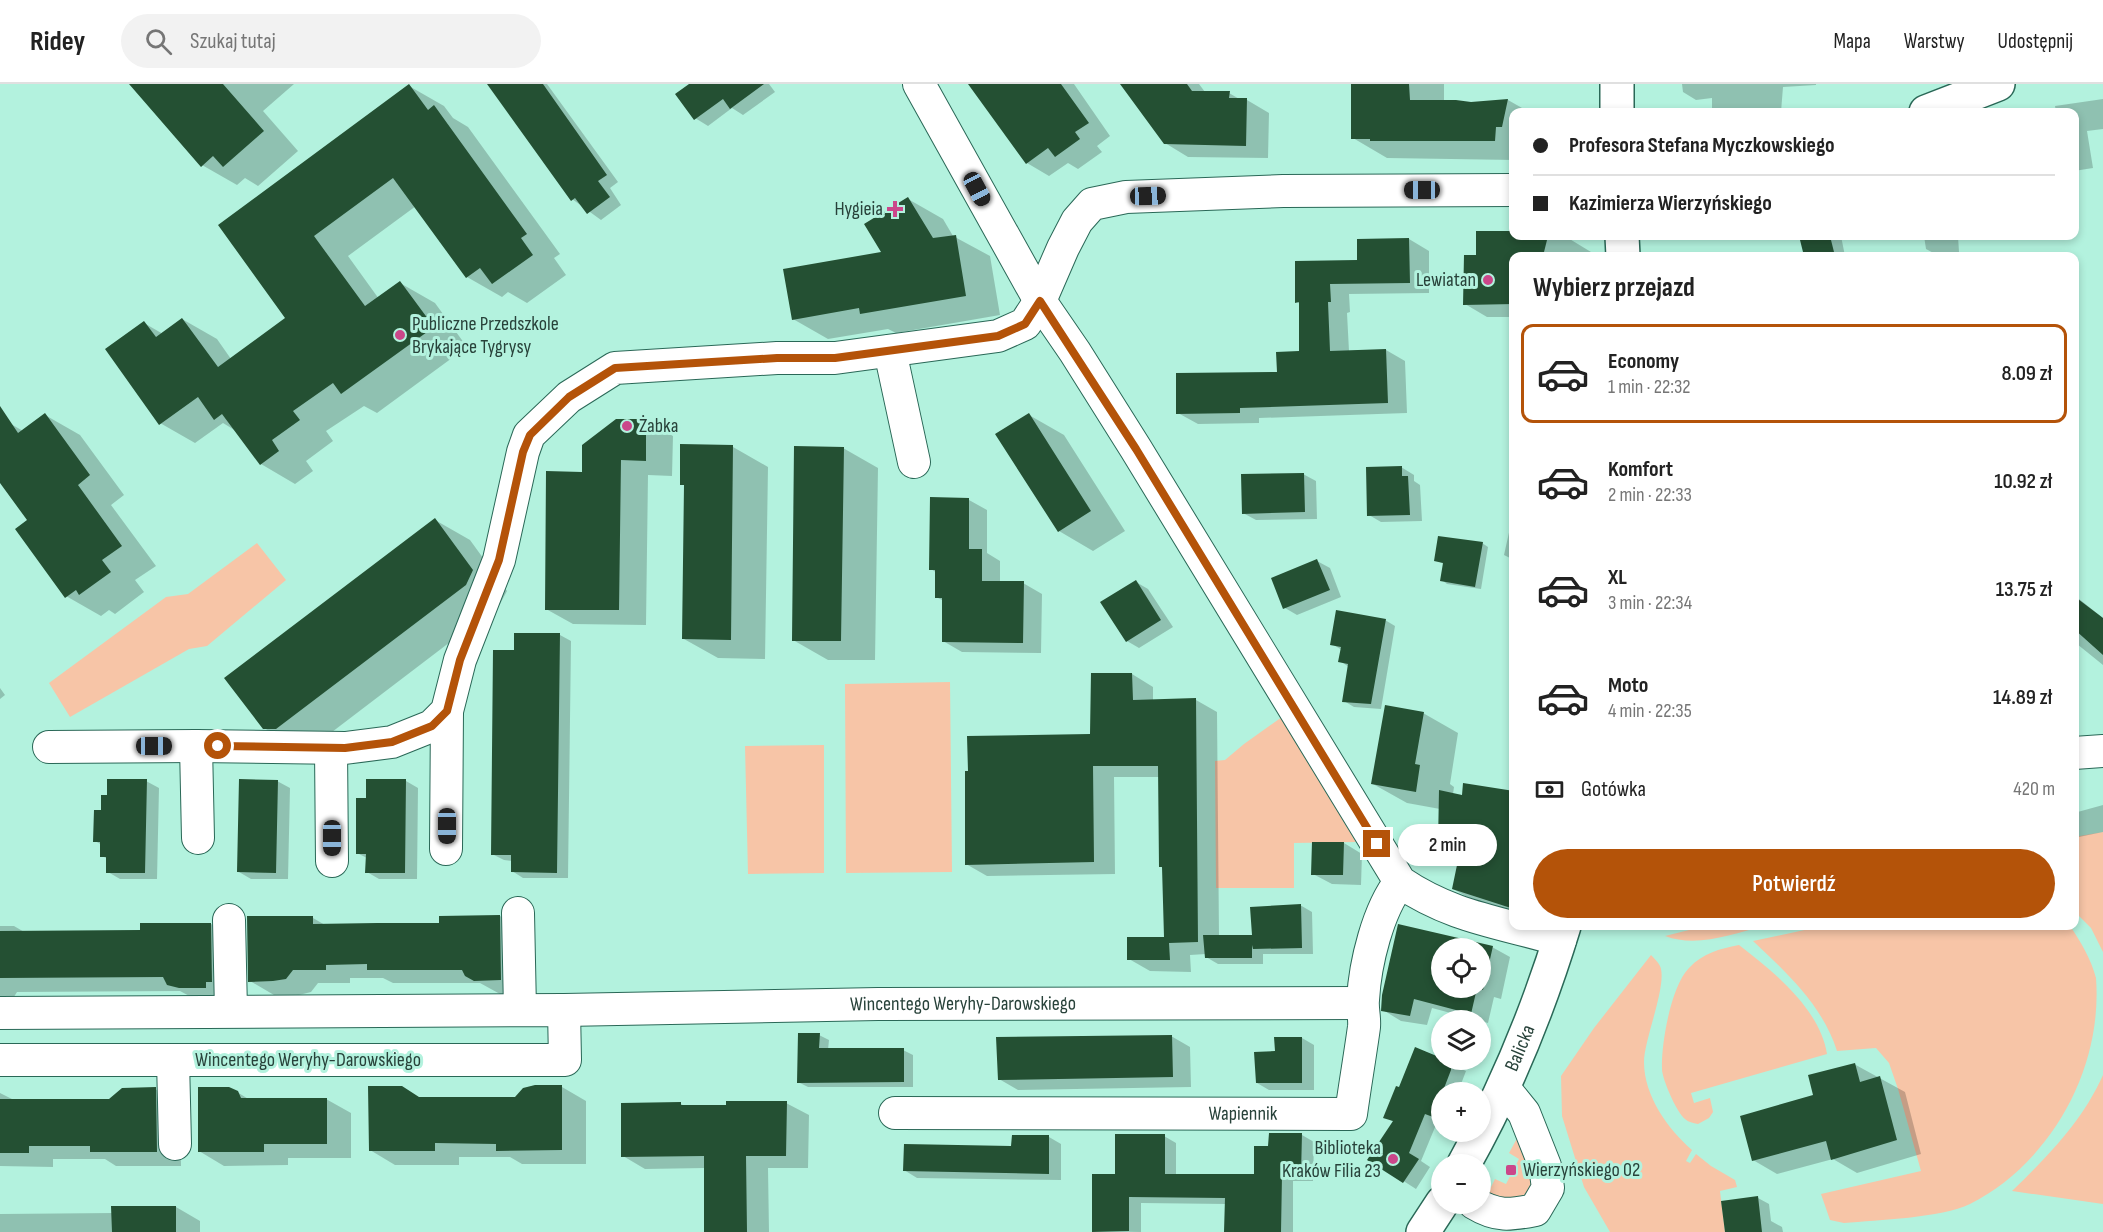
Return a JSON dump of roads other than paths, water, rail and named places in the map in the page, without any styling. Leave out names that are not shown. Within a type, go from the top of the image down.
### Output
[{"type":"street","points":[[919,84],[1040,301],[1136,449],[1400,882],[1428,899],[1477,919],[1509,924]]},
{"type":"street","points":[[1617,84],[1617,108]]},
{"type":"street","points":[[1936,108],[1998,84]]},
{"type":"street","points":[[446,849],[447,711],[460,660],[499,560],[523,452],[530,435],[569,397],[615,368],[777,358],[835,358],[998,336],[1025,324],[1040,301],[1077,221],[1092,204],[1126,197],[1283,191],[1509,190]]},
{"type":"street","points":[[890,351],[914,462]]},
{"type":"street","points":[[49,747],[331,748],[392,742],[432,726],[447,711]]},
{"type":"street","points":[[196,746],[198,838]]},
{"type":"street","points":[[331,748],[332,861]]},
{"type":"street","points":[[2079,753],[2103,752]]},
{"type":"street","name":"Wapiennik","points":[[895,1113],[1351,1114],[1364,1024],[1362,1003],[1365,981],[1381,913],[1390,894],[1400,882]]},
{"type":"street","points":[[518,913],[520,1010]]},
{"type":"street","points":[[229,920],[231,1011]]},
{"type":"street","points":[[1544,930],[1562,933]]},
{"type":"street","name":"Balicka","points":[[1469,1154],[1503,1087],[1562,933]]},
{"type":"street","name":"Wincentego Weryhy-Darowskiego","points":[[0,1012],[564,1010],[878,1004],[1362,1003]]},
{"type":"street","name":"Wincentego Weryhy-Darowskiego","points":[[0,1060],[565,1060],[564,1010]]},
{"type":"street","points":[[173,1060],[175,1144]]},
{"type":"street","points":[[1491,1211],[1540,1221],[1548,1188],[1545,1166],[1524,1113],[1503,1087]]},
{"type":"street","points":[[1423,1232],[1435,1214]]},
{"type":"place","name":"Hygieia","points":[[895,209]]},
{"type":"place","name":"Lewiatan","points":[[1488,280]]},
{"type":"place","name":"Publiczne Przedszkole Brykające Tygrysy","points":[[400,335]]},
{"type":"place","name":"Żabka","points":[[627,426]]},
{"type":"place","name":"Biblioteka Kraków Filia 23","points":[[1393,1159]]},
{"type":"place","name":"Wierzyńskiego 02","points":[[1511,1170]]}]
